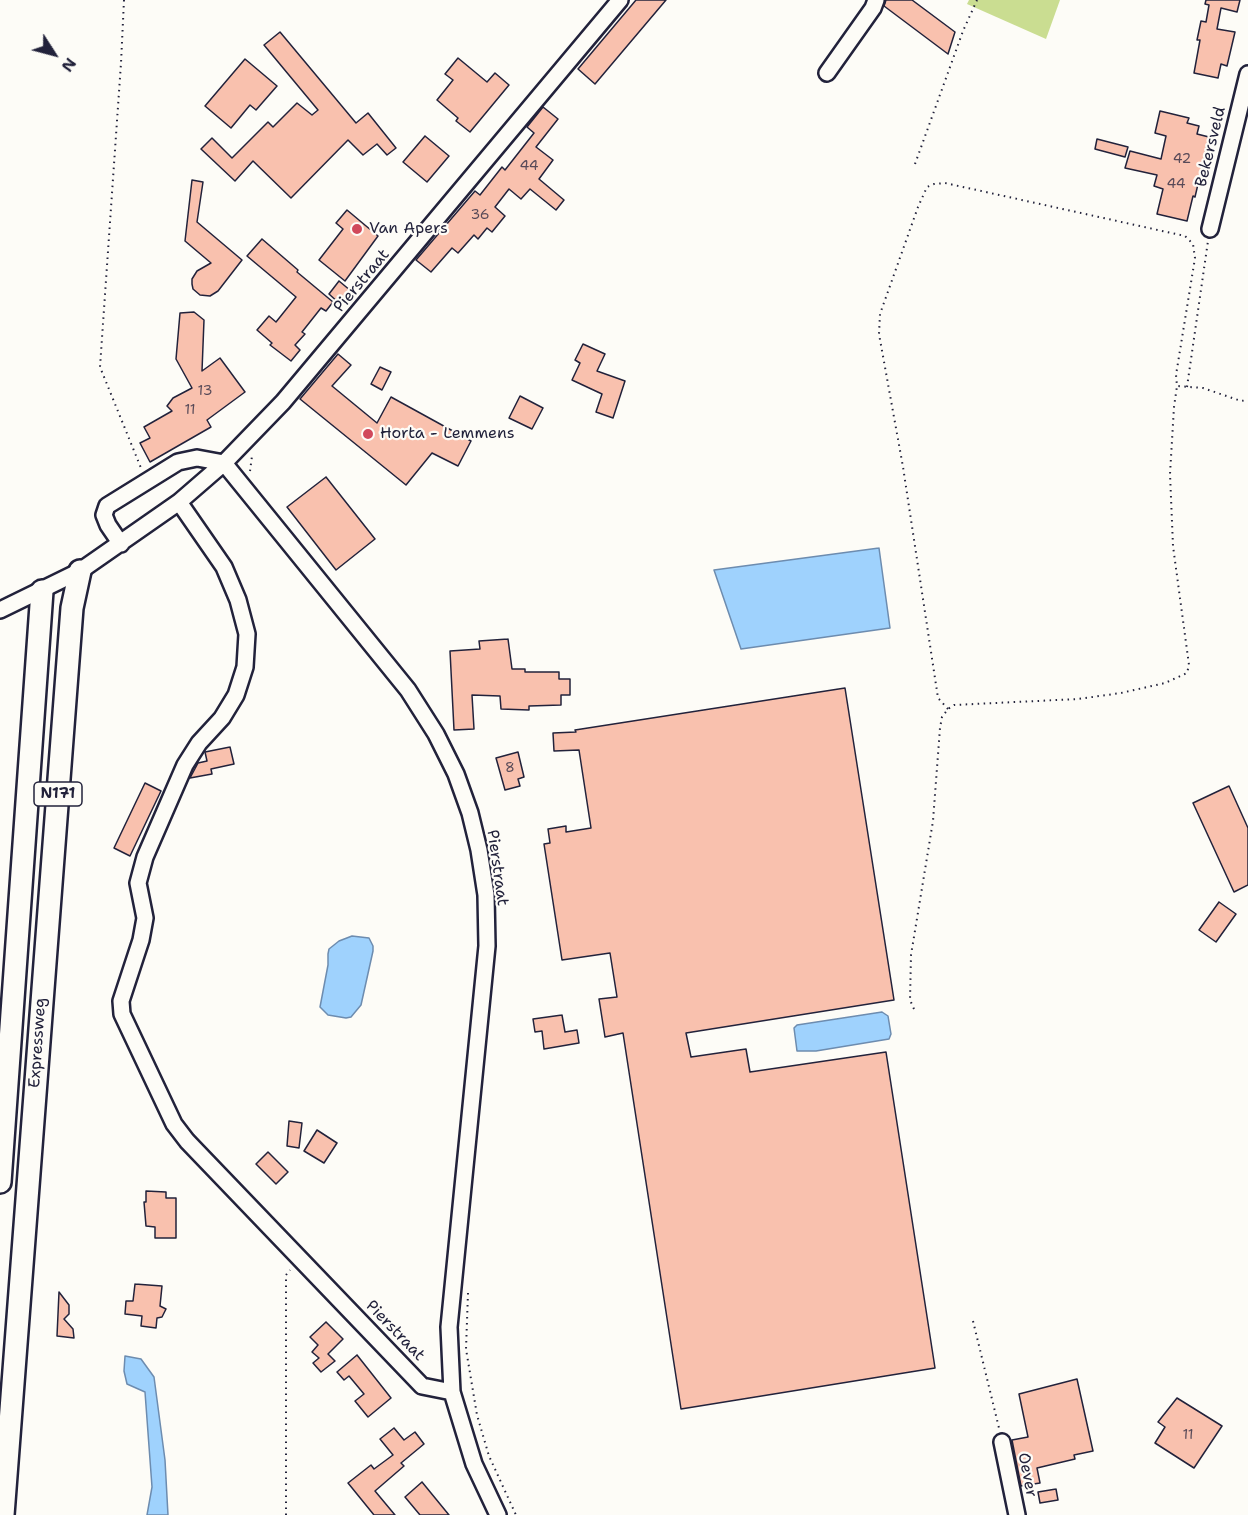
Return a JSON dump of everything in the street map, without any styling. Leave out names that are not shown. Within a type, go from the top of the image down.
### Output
[{"type":"highway","name":"Expressweg","points":[[3,1515],[72,608],[80,571]]},
{"type":"highway","name":"Expressweg","points":[[0,1182],[42,591]]},
{"type":"street","name":"Pierstraat","points":[[0,610],[80,571],[121,544],[179,502],[248,440],[368,303],[620,0]]},
{"type":"street","points":[[827,73],[873,8],[876,0]]},
{"type":"street","name":"Bekersveld","points":[[1210,229],[1248,74]]},
{"type":"street","points":[[121,544],[108,525],[104,514],[107,506],[178,462],[197,458],[224,463]]},
{"type":"street","name":"Pierstraat","points":[[224,463],[408,690],[436,734],[456,774],[470,813],[486,895],[487,946],[449,1327],[452,1392],[474,1464],[498,1515]]},
{"type":"street","name":"Pierstraat","points":[[179,502],[224,567],[238,600],[247,634],[245,667],[236,694],[222,718],[199,743],[185,765],[145,857],[138,883],[145,918],[141,940],[121,1001],[122,1014],[174,1124],[196,1150],[422,1386],[452,1392]]},
{"type":"street","name":"Oever","points":[[1002,1442],[1017,1515]]},
{"type":"path","points":[[124,0],[100,367],[147,481]]},
{"type":"path","points":[[915,164],[963,31],[977,0]]},
{"type":"path","points":[[914,1009],[910,1000],[910,955],[933,821],[940,728],[942,717],[948,709],[954,705],[1078,699],[1121,693],[1165,683],[1188,673],[1189,665],[1173,546],[1170,494],[1173,407],[1177,386],[1177,368],[1195,258],[1192,244],[1185,236],[945,183],[927,187],[880,314],[879,323],[938,698],[948,709]]},
{"type":"path","points":[[1187,387],[1210,229]]},
{"type":"path","points":[[1177,386],[1203,388],[1241,401],[1248,400]]},
{"type":"path","points":[[248,440],[255,448],[251,457],[251,479]]},
{"type":"path","points":[[286,1515],[286,1275],[299,1258]]},
{"type":"path","points":[[468,1284],[466,1349],[477,1415],[489,1456],[516,1515]]},
{"type":"path","points":[[973,1321],[995,1413]]},
{"type":"green space","points":[[969,0],[1060,0],[1046,39],[967,4]]},
{"type":"water","points":[[879,548],[890,628],[741,649],[714,570]]},
{"type":"water","points":[[352,936],[369,938],[373,946],[361,1005],[351,1017],[328,1015],[320,1007],[329,949],[339,941]]},
{"type":"water","points":[[882,1012],[888,1016],[891,1034],[889,1039],[816,1051],[797,1051],[794,1028],[797,1025]]},
{"type":"water","points":[[125,1356],[141,1359],[154,1377],[165,1460],[168,1515],[147,1515],[152,1487],[145,1392],[127,1384],[124,1371]]},
{"type":"building","points":[[636,0],[666,0],[595,84],[578,69]]},
{"type":"building","points":[[886,0],[912,0],[955,32],[948,54],[884,6]]},
{"type":"building","points":[[1206,0],[1240,0],[1237,12],[1221,8],[1217,29],[1235,32],[1227,66],[1221,64],[1218,78],[1194,73],[1201,21],[1206,22],[1209,5],[1205,4]]},
{"type":"building","points":[[280,32],[356,123],[368,113],[396,148],[387,155],[377,144],[363,155],[348,140],[291,198],[253,161],[235,181],[201,149],[212,138],[232,158],[268,122],[273,127],[297,103],[312,115],[318,110],[264,45]]},
{"type":"building","points":[[458,58],[487,82],[495,73],[509,85],[470,132],[456,121],[458,118],[437,100],[453,80],[445,74]]},
{"type":"building","points":[[245,59],[277,86],[256,110],[250,105],[231,128],[205,106]]},
{"type":"building","points":[[543,107],[558,119],[536,147],[553,160],[539,179],[564,200],[556,210],[530,189],[521,199],[509,189],[495,207],[505,216],[492,232],[487,228],[478,239],[474,235],[458,253],[452,248],[431,272],[416,260],[475,191],[480,195],[502,167],[505,170],[534,133],[527,127]]},
{"type":"building","points":[[1160,111],[1189,118],[1187,123],[1199,126],[1197,134],[1209,137],[1187,221],[1157,214],[1163,189],[1154,186],[1157,175],[1125,168],[1130,151],[1161,159],[1166,136],[1155,133]]},
{"type":"building","points":[[425,136],[449,156],[427,182],[403,162]]},
{"type":"building","points":[[1097,139],[1128,147],[1125,157],[1095,149]]},
{"type":"building","points":[[192,180],[203,182],[197,222],[242,260],[218,291],[210,296],[200,295],[193,289],[192,279],[197,271],[211,263],[185,241]]},
{"type":"building","points":[[347,210],[378,236],[345,281],[319,260],[343,229],[336,223]]},
{"type":"building","points":[[262,239],[333,302],[326,311],[321,308],[302,332],[305,334],[295,345],[300,350],[291,361],[270,345],[272,343],[257,330],[269,316],[276,322],[296,297],[247,256]]},
{"type":"building","points":[[339,281],[351,291],[340,304],[329,294]]},
{"type":"building","points":[[194,312],[204,320],[202,371],[220,358],[245,392],[207,420],[211,427],[150,462],[140,443],[150,438],[144,427],[172,411],[167,406],[173,398],[192,388],[176,359],[180,313]]},
{"type":"building","points":[[583,344],[605,354],[597,371],[625,381],[613,418],[596,412],[602,394],[572,380],[580,363],[575,360]]},
{"type":"building","points":[[338,354],[351,365],[332,386],[377,423],[391,397],[471,441],[458,466],[432,453],[406,485],[300,399]]},
{"type":"building","points":[[380,367],[391,372],[382,390],[371,384]]},
{"type":"building","points":[[520,396],[543,408],[532,429],[509,418]]},
{"type":"building","points":[[326,477],[375,539],[336,570],[287,507]]},
{"type":"building","points":[[508,639],[512,669],[525,669],[525,672],[559,672],[559,679],[570,679],[570,695],[561,695],[561,705],[529,706],[529,710],[501,709],[500,696],[472,695],[474,729],[454,730],[450,651],[480,649],[479,641]]},
{"type":"building","points":[[845,688],[894,1000],[686,1033],[691,1057],[746,1049],[750,1072],[886,1052],[935,1368],[681,1409],[623,1033],[605,1037],[599,999],[617,997],[610,953],[562,960],[544,844],[550,843],[548,829],[566,826],[566,832],[591,828],[579,750],[554,751],[553,733],[576,732],[575,730]]},
{"type":"building","points":[[230,747],[234,764],[211,769],[212,774],[190,778],[198,763],[207,761],[205,752]]},
{"type":"building","points":[[518,752],[524,777],[518,779],[520,786],[505,790],[496,758]]},
{"type":"building","points":[[145,783],[161,791],[130,856],[114,848]]},
{"type":"building","points":[[1229,786],[1248,828],[1248,885],[1234,892],[1193,803]]},
{"type":"building","points":[[1219,902],[1236,914],[1216,942],[1199,930]]},
{"type":"building","points":[[562,1015],[565,1032],[577,1030],[579,1043],[544,1049],[542,1031],[535,1032],[533,1019]]},
{"type":"building","points":[[289,1121],[302,1123],[299,1148],[287,1146]]},
{"type":"building","points":[[317,1130],[337,1143],[324,1163],[304,1151]]},
{"type":"building","points":[[268,1152],[288,1172],[276,1184],[256,1164]]},
{"type":"building","points":[[146,1191],[166,1192],[166,1198],[176,1198],[176,1238],[155,1238],[155,1227],[146,1226],[144,1202],[146,1202]]},
{"type":"building","points":[[135,1284],[162,1286],[160,1306],[166,1309],[162,1317],[157,1318],[156,1328],[141,1326],[142,1316],[125,1314],[126,1301],[133,1301]]},
{"type":"building","points":[[59,1292],[69,1305],[69,1314],[64,1319],[73,1329],[74,1338],[57,1336]]},
{"type":"building","points":[[326,1322],[343,1339],[328,1354],[335,1361],[321,1372],[313,1363],[319,1358],[312,1352],[318,1345],[310,1337]]},
{"type":"building","points":[[357,1355],[391,1398],[368,1417],[355,1401],[364,1394],[349,1376],[344,1380],[337,1372]]},
{"type":"building","points":[[1077,1379],[1093,1451],[1074,1455],[1075,1459],[1037,1468],[1040,1483],[1021,1486],[1012,1440],[1028,1437],[1019,1394]]},
{"type":"building","points":[[1177,1398],[1222,1426],[1194,1468],[1155,1443],[1165,1427],[1158,1422]]},
{"type":"building","points":[[394,1428],[404,1440],[415,1432],[424,1444],[401,1463],[404,1466],[375,1491],[395,1515],[374,1515],[348,1483],[371,1465],[374,1469],[393,1455],[380,1439]]},
{"type":"building","points":[[422,1482],[449,1515],[420,1515],[405,1497]]},
{"type":"building","points":[[1056,1489],[1058,1500],[1040,1503],[1038,1492]]},
{"type":"place","name":"Van Apers","points":[[357,229]]},
{"type":"place","name":"Horta - Lemmens","points":[[368,434]]}]
